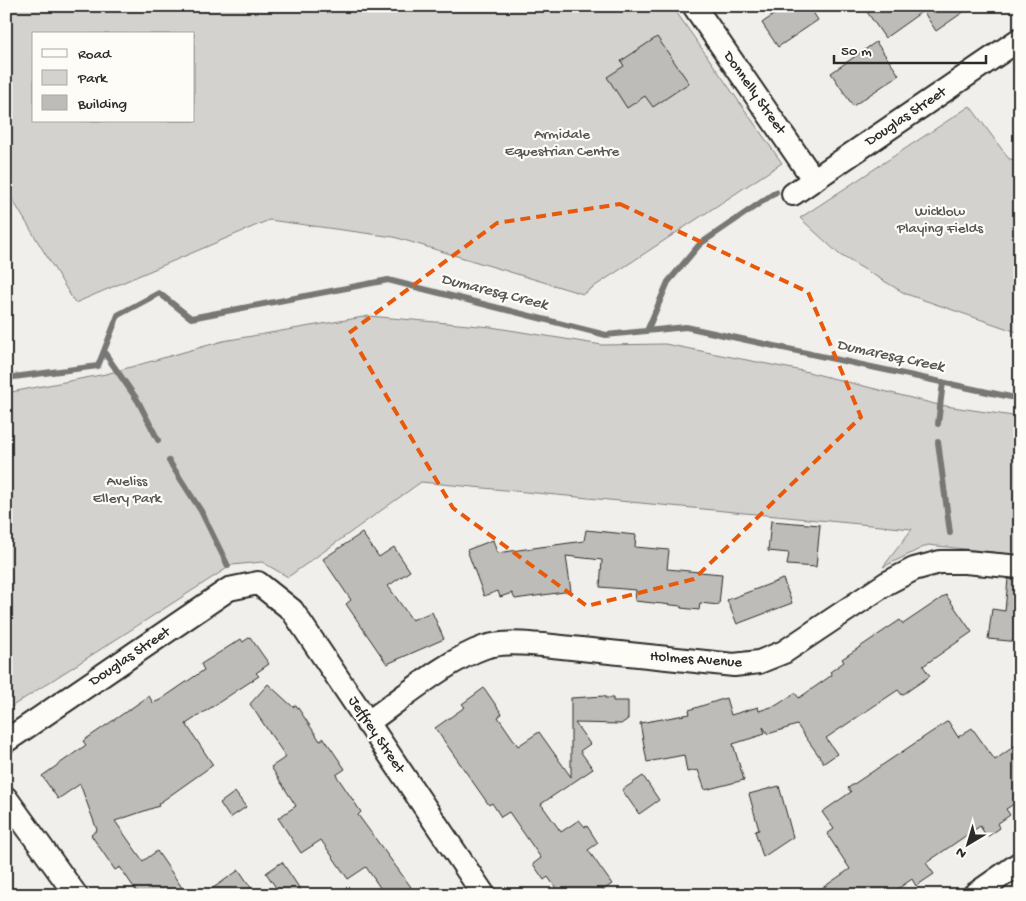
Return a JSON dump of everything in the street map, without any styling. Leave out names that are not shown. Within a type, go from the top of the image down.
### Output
[{"type":"street","name":"Donnelly Street","points":[[694,6],[814,180]]},
{"type":"street","name":"Douglas Street","points":[[793,194],[1020,39]]},
{"type":"street","name":"Holmes Avenue","points":[[367,723],[440,672],[485,647],[543,644],[734,665],[759,662],[784,652],[886,583],[914,569],[940,562],[965,562],[1020,567]]},
{"type":"street","name":"Douglas Street","points":[[6,741],[229,589],[258,583]]},
{"type":"street","name":"Jeffrey Street","points":[[258,583],[292,610],[484,895]]},
{"type":"street","points":[[6,798],[76,895]]},
{"type":"street","points":[[974,895],[1020,863]]},
{"type":"highlighted area","points":[[620,204],[808,292],[861,417],[694,579],[587,606],[453,508],[349,333],[497,223]]},
{"type":"green space","name":"Armidale Equestrian Centre","points":[[6,6],[672,6],[782,163],[583,294],[394,237],[269,220],[75,303],[6,189]]},
{"type":"green space","name":"Wicklow Playing Fields","points":[[970,106],[1009,159],[1020,160],[1020,333],[906,294],[840,255],[800,218]]},
{"type":"green space","name":"Aveliss Ellery Park","points":[[369,316],[491,327],[602,345],[665,344],[808,372],[939,405],[1020,417],[1020,555],[928,545],[883,567],[912,529],[421,482],[288,577],[262,562],[232,565],[6,710],[6,393],[106,374],[223,341]]},
{"type":"building","points":[[786,6],[809,6],[818,20],[778,47],[762,23]]},
{"type":"building","points":[[863,6],[972,6],[936,31],[923,11],[885,38]]},
{"type":"building","points":[[657,37],[689,83],[653,107],[645,96],[627,108],[607,77],[624,66],[621,61]]},
{"type":"building","points":[[876,42],[899,75],[853,106],[831,73]]},
{"type":"building","points":[[771,521],[820,525],[816,567],[787,565],[789,553],[768,551]]},
{"type":"building","points":[[586,530],[636,535],[635,547],[669,550],[667,569],[722,574],[719,605],[700,603],[699,610],[635,601],[636,590],[600,587],[602,560],[566,556],[571,591],[515,599],[512,593],[500,597],[498,591],[484,596],[467,550],[493,540],[497,553],[584,541]]},
{"type":"building","points":[[362,533],[379,557],[394,547],[410,571],[388,586],[412,620],[432,612],[444,639],[387,664],[346,604],[351,600],[323,559]]},
{"type":"building","points":[[783,579],[792,603],[737,624],[727,600]]},
{"type":"building","points":[[1008,579],[1020,580],[1020,642],[988,639],[992,609],[1005,611]]},
{"type":"building","points":[[946,595],[972,632],[923,666],[930,676],[902,695],[898,690],[826,738],[837,754],[824,763],[797,725],[768,734],[763,727],[765,734],[733,744],[744,780],[705,790],[698,770],[687,772],[684,755],[647,762],[640,723],[690,714],[689,710],[726,698],[731,715],[758,707],[759,711],[777,705],[795,693],[799,698],[832,675],[830,672],[844,662],[842,659],[900,620],[903,624]]},
{"type":"building","points":[[250,637],[269,664],[256,673],[259,676],[186,724],[213,765],[158,804],[159,806],[115,821],[143,861],[157,851],[187,895],[139,895],[120,867],[115,870],[91,835],[97,830],[80,784],[58,799],[42,776],[86,745],[83,741],[149,696],[153,703],[160,700],[204,670],[201,664],[241,639],[243,642]]},
{"type":"building","points":[[268,684],[293,707],[296,705],[320,741],[324,738],[345,769],[336,775],[361,812],[358,815],[411,887],[399,895],[385,895],[366,867],[348,879],[321,840],[301,853],[278,818],[296,806],[271,767],[286,757],[250,704]]},
{"type":"building","points":[[484,688],[502,714],[498,717],[518,746],[539,732],[571,777],[571,698],[605,696],[605,698],[613,698],[613,701],[628,701],[628,719],[621,724],[575,723],[590,744],[580,751],[593,769],[541,804],[561,832],[579,820],[585,827],[587,826],[598,843],[588,850],[612,884],[596,895],[561,895],[548,877],[544,880],[533,864],[541,858],[509,812],[501,817],[492,803],[489,805],[435,728],[465,707],[462,704]]},
{"type":"building","points":[[948,721],[958,737],[972,728],[995,760],[1020,742],[1020,800],[1006,809],[1010,815],[997,824],[1000,828],[987,837],[980,826],[926,863],[934,874],[916,886],[912,879],[889,895],[812,895],[850,869],[827,834],[834,829],[822,812],[851,792],[848,788]]},
{"type":"building","points":[[643,776],[659,800],[639,814],[622,790]]},
{"type":"building","points":[[779,786],[793,837],[763,857],[755,831],[759,830],[749,794]]},
{"type":"building","points":[[235,792],[246,807],[230,818],[220,803]]},
{"type":"building","points":[[282,862],[304,895],[281,895],[266,873]]},
{"type":"building","points":[[239,870],[256,895],[203,895]]},
{"type":"waterway","points":[[647,331],[668,282],[700,244],[776,192]]},
{"type":"waterway","name":"Dumaresq Creek","points":[[6,378],[98,366],[118,315],[159,293],[191,318],[388,280],[606,335],[686,327],[1020,399]]},
{"type":"waterway","points":[[104,352],[138,401],[158,440]]},
{"type":"waterway","points":[[938,424],[943,382]]},
{"type":"waterway","points":[[938,442],[950,533]]},
{"type":"waterway","points":[[169,461],[201,511],[228,566]]}]
